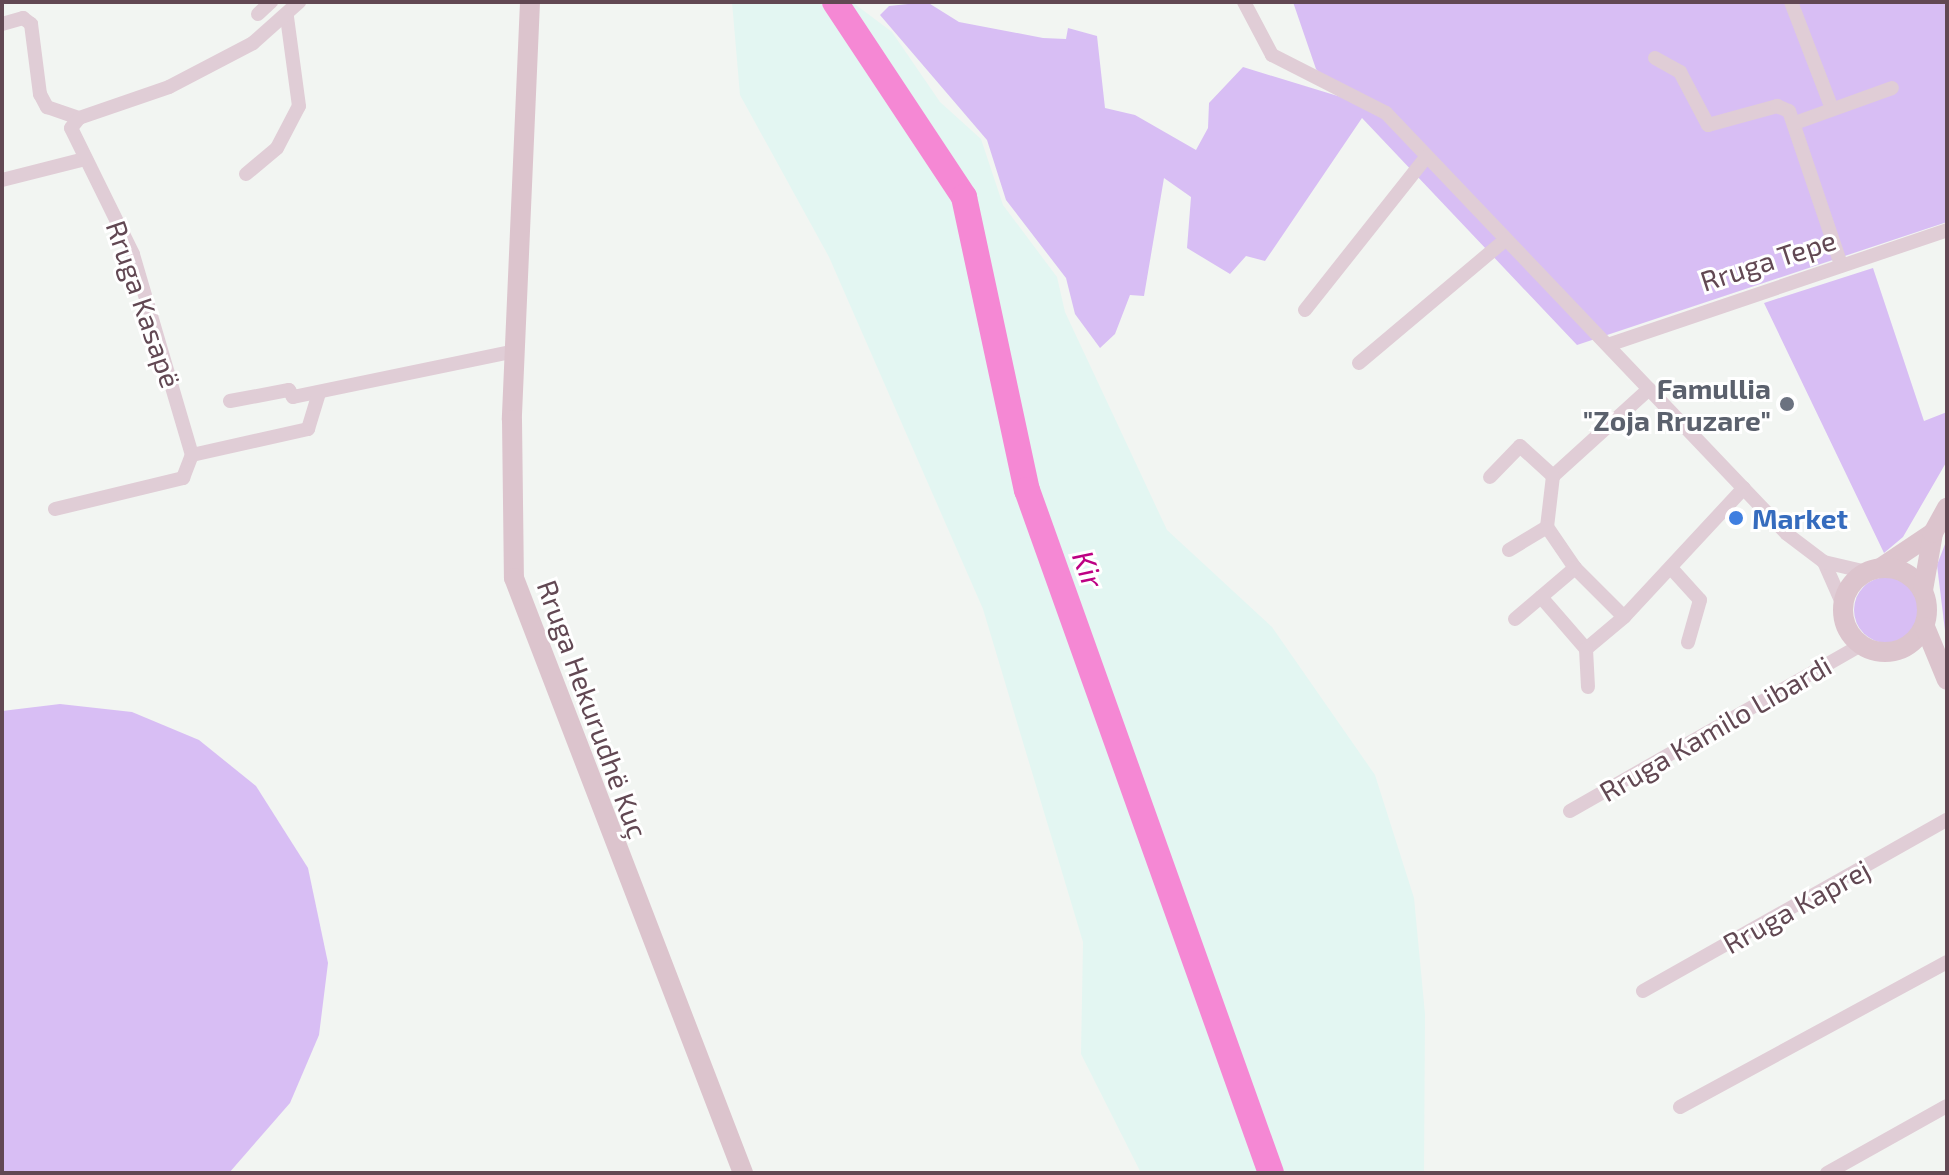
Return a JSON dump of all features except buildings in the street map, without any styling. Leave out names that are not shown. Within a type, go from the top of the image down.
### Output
[{"type":"street","points":[[258,14],[271,2]]},
{"type":"street","points":[[2,24],[23,18],[31,24],[40,94],[47,107],[79,118],[169,87],[287,17],[299,2]]},
{"type":"street","name":"Rruga Hekurudhë Kuç","points":[[530,2],[515,351],[513,547],[521,608],[743,1173]]},
{"type":"street","points":[[1244,2],[1255,33],[1284,64],[1372,102],[1744,488],[1824,562],[1861,645],[1897,652],[1944,677]]},
{"type":"street","points":[[1791,2],[1832,109]]},
{"type":"street","points":[[246,174],[277,148],[299,106],[287,17]]},
{"type":"street","points":[[1655,58],[1680,72],[1708,125],[1777,106],[1795,123],[1841,265]]},
{"type":"street","points":[[1795,123],[1892,88]]},
{"type":"street","name":"Rruga Kasapë","points":[[79,118],[71,128],[81,160],[133,254],[192,455]]},
{"type":"street","points":[[1305,310],[1427,156]]},
{"type":"street","points":[[2,180],[81,160]]},
{"type":"street","name":"Rruga Tepe","points":[[1608,345],[1947,230]]},
{"type":"street","points":[[1359,363],[1506,239]]},
{"type":"street","points":[[230,401],[319,393],[515,351]]},
{"type":"street","points":[[1624,617],[1575,568],[1547,527],[1553,476],[1649,389]]},
{"type":"street","points":[[55,509],[183,478],[192,455],[308,429],[319,393]]},
{"type":"street","points":[[1490,477],[1520,446],[1553,476]]},
{"type":"street","points":[[1586,649],[1624,617],[1744,488]]},
{"type":"street","points":[[1944,677],[1925,627],[1923,590],[1933,533],[1947,508]]},
{"type":"street","points":[[1509,550],[1547,527]]},
{"type":"street","points":[[1843,605],[1874,570],[1933,533]]},
{"type":"street","points":[[1824,562],[1906,573],[1923,590]]},
{"type":"street","points":[[1515,619],[1575,568]]},
{"type":"street","points":[[1671,568],[1700,600],[1688,642]]},
{"type":"street","points":[[1541,597],[1586,649],[1588,687]]},
{"type":"street","points":[[1897,652],[1925,627]]},
{"type":"street","name":"Rruga Kamilo Libardi","points":[[1570,811],[1861,645]]},
{"type":"street","name":"Rruga Kaprej","points":[[1643,991],[1947,820]]},
{"type":"street","points":[[1680,1107],[1947,962]]},
{"type":"street","points":[[1827,1173],[1947,1106]]},
{"type":"shaded area","points":[[927,2],[959,22],[1043,38],[1066,39],[1068,28],[1097,36],[1105,108],[1135,115],[1196,150],[1208,128],[1209,103],[1243,67],[1341,97],[1316,69],[1293,2],[1947,2],[1947,222],[1577,345],[1362,118],[1265,261],[1246,256],[1230,274],[1187,248],[1191,197],[1164,178],[1144,296],[1130,295],[1115,334],[1100,348],[1075,314],[1066,278],[1006,200],[987,140],[880,15],[889,6]]},
{"type":"shaded area","points":[[1873,268],[1924,421],[1947,412],[1947,461],[1903,537],[1884,553],[1764,303]]},
{"type":"shaded area","points":[[1947,539],[1947,647],[1937,565]]},
{"type":"shaded area","points":[[1887,577],[1900,580],[1910,587],[1917,597],[1920,610],[1917,623],[1910,633],[1900,640],[1887,643],[1874,640],[1864,633],[1857,623],[1854,610],[1857,597],[1864,587],[1874,580]]},
{"type":"shaded area","points":[[60,704],[132,712],[199,740],[256,786],[308,868],[328,963],[319,1035],[290,1103],[229,1173],[2,1173],[2,711]]},
{"type":"sand","points":[[732,2],[852,2],[892,32],[940,102],[981,139],[1003,205],[1057,277],[1065,312],[1167,530],[1272,627],[1375,775],[1414,898],[1425,1014],[1424,1173],[1141,1173],[1081,1054],[1083,942],[983,609],[829,257],[740,95]]},
{"type":"waterway","name":"Kir","points":[[835,2],[964,197],[1027,490],[1271,1173]]},
{"type":"place","name":"Famullia \"Zoja Rruzare\"","points":[[1787,404]]},
{"type":"place","name":"Market","points":[[1736,518]]}]
